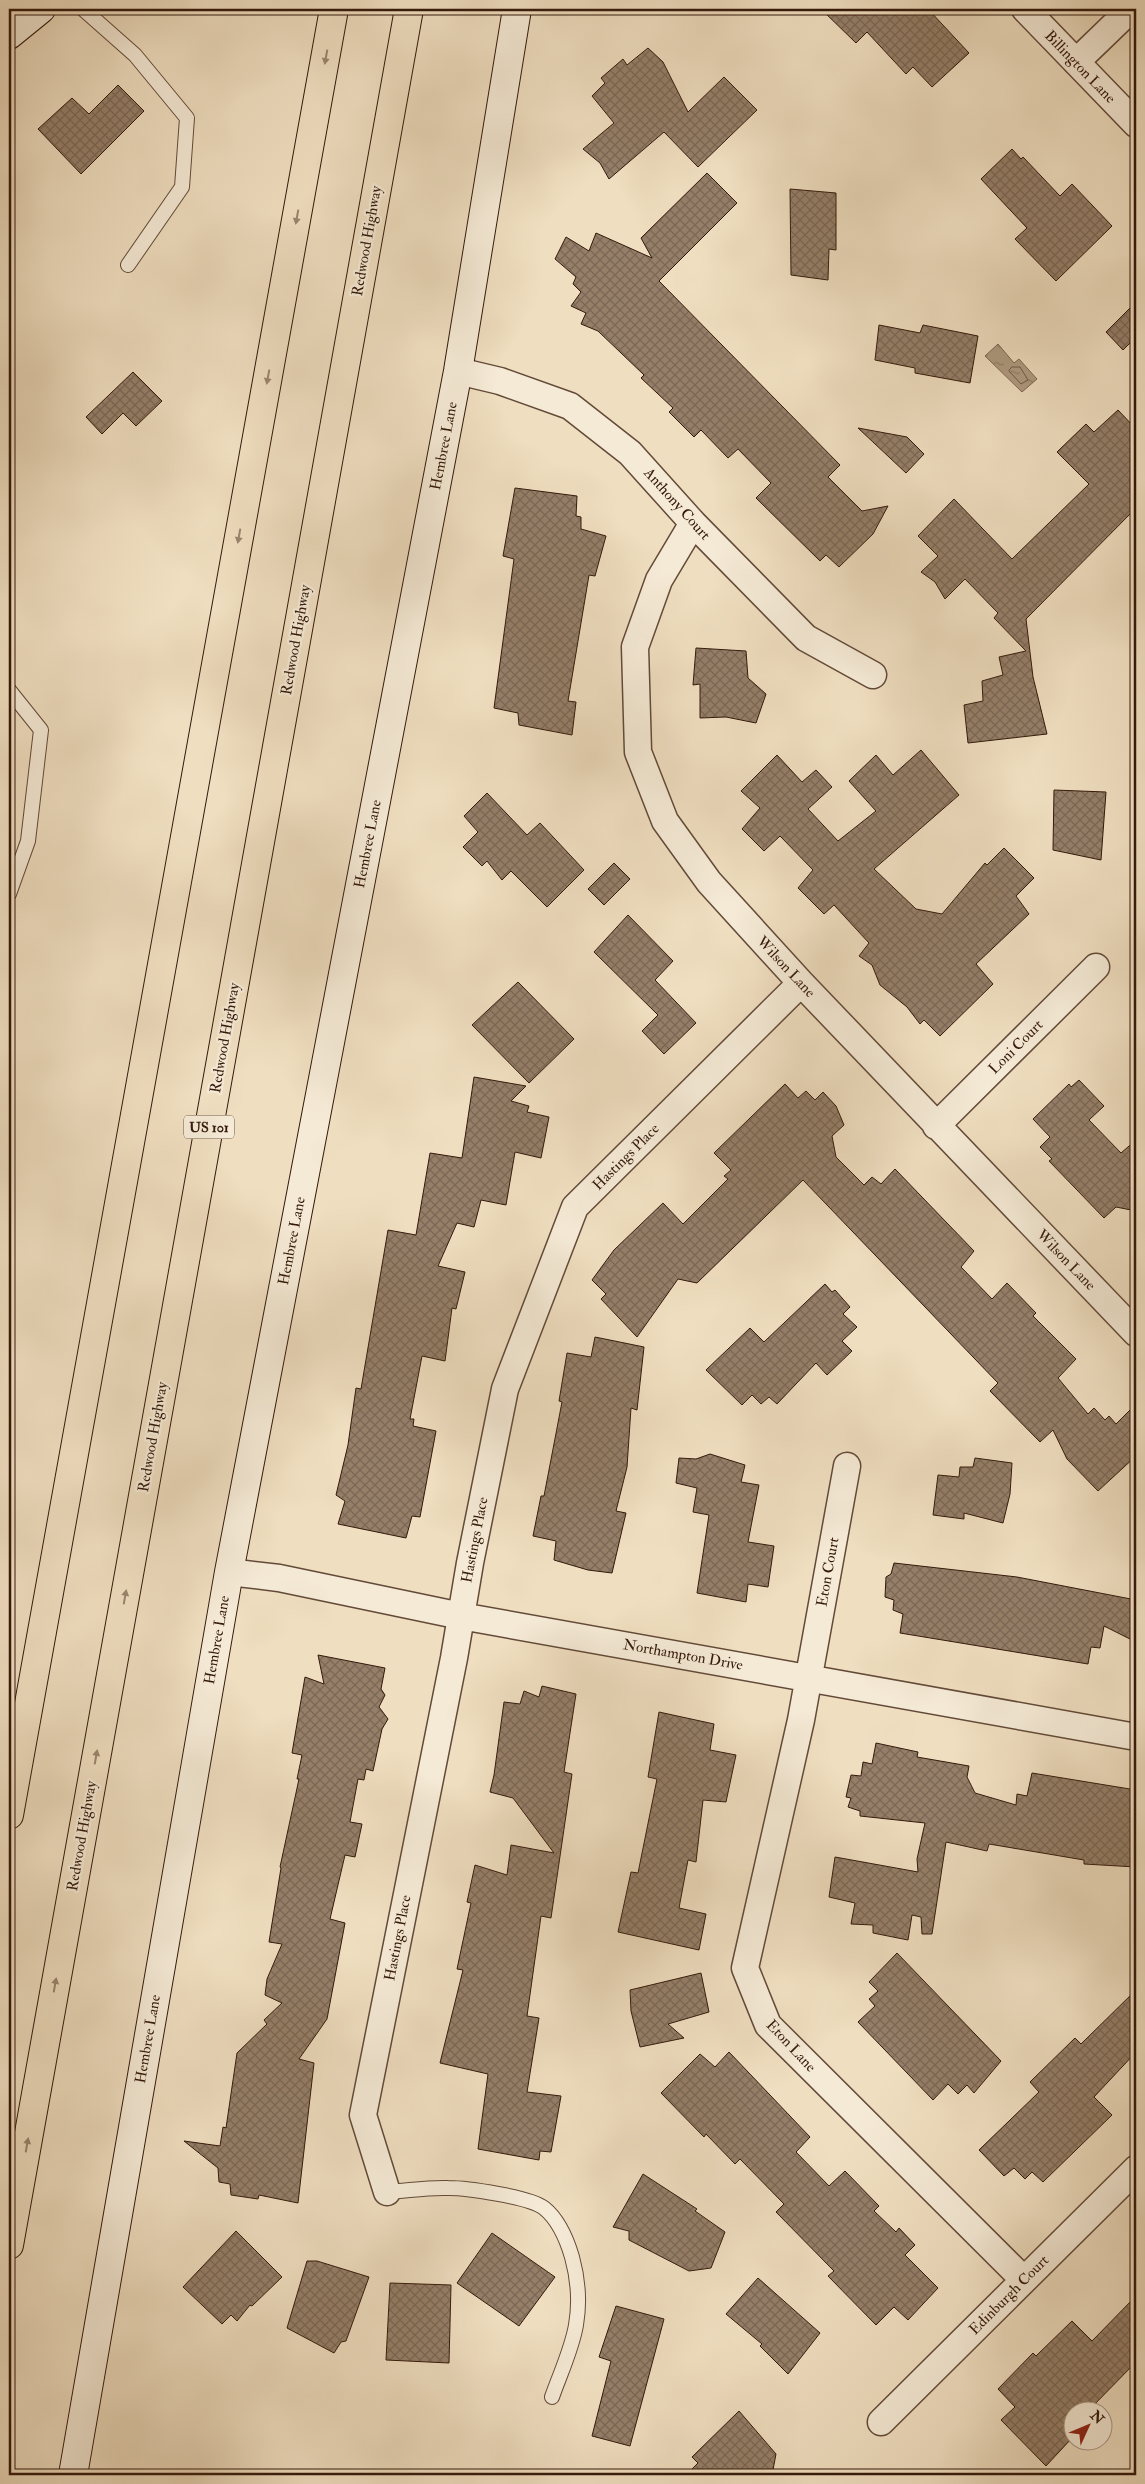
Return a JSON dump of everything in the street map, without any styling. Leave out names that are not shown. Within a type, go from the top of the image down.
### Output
[{"type":"highway","points":[[9,1815],[334,9]]},
{"type":"highway","name":"Redwood Highway","points":[[9,2245],[409,9]]},
{"type":"street","points":[[9,35],[41,9]]},
{"type":"street","name":"Hembree Lane","points":[[73,2475],[229,1572],[458,371],[517,9]]},
{"type":"street","name":"Billington Lane","points":[[1025,9],[1136,124]]},
{"type":"street","points":[[1076,62],[1131,9]]},
{"type":"street","name":"Anthony Court","points":[[458,371],[500,381],[570,406],[630,453],[693,523],[806,638],[873,675]]},
{"type":"street","name":"Wilson Lane","points":[[693,523],[659,580],[635,647],[638,752],[665,821],[708,882],[936,1126],[1136,1333]]},
{"type":"street","name":"Loni Court","points":[[936,1126],[1096,967]]},
{"type":"street","name":"Hastings Place","points":[[387,2192],[363,2115],[505,1389],[575,1207],[801,983]]},
{"type":"street","name":"Eton Court","points":[[809,1677],[847,1466]]},
{"type":"street","name":"Northampton Drive","points":[[229,1572],[279,1578],[462,1616],[1136,1737]]},
{"type":"street","name":"Eton Lane","points":[[809,1677],[745,1968],[768,2025],[1024,2280]]},
{"type":"street","name":"Edinburgh Court","points":[[881,2422],[1136,2169]]},
{"type":"lane","points":[[83,9],[134,55],[187,118],[182,187],[128,265]]},
{"type":"lane","points":[[9,690],[41,730],[28,841],[9,894]]},
{"type":"lane","points":[[387,2192],[448,2188],[499,2195],[533,2201],[545,2208],[555,2220],[567,2242],[574,2265],[579,2301],[576,2326],[552,2397]]},
{"type":"water","points":[[998,344],[1014,363],[1019,359],[1037,379],[1022,392],[985,356]]},
{"type":"building","points":[[821,9],[928,9],[969,53],[932,87],[913,67],[906,74],[867,32],[856,43]]},
{"type":"building","points":[[648,48],[663,62],[688,112],[724,77],[757,110],[698,167],[664,132],[609,179],[600,163],[583,149],[614,123],[592,96],[605,83],[601,78],[623,59],[627,65]]},
{"type":"building","points":[[118,85],[144,111],[81,174],[38,129],[72,98],[89,114]]},
{"type":"building","points":[[1012,149],[1021,159],[1023,157],[1060,196],[1072,184],[1112,226],[1056,281],[1015,239],[1027,228],[981,179]]},
{"type":"building","points":[[707,173],[737,203],[659,281],[840,465],[828,477],[862,511],[888,506],[873,534],[839,567],[826,555],[820,561],[756,498],[771,483],[738,449],[728,458],[701,430],[694,437],[669,412],[673,408],[641,378],[644,375],[598,331],[581,324],[586,313],[571,306],[581,292],[573,284],[576,277],[555,259],[566,237],[589,251],[596,233],[652,258],[641,238]]},
{"type":"building","points":[[790,189],[836,193],[836,250],[829,249],[828,280],[791,275]]},
{"type":"building","points":[[1136,302],[1136,337],[1123,350],[1106,332]]},
{"type":"building","points":[[879,325],[920,333],[923,325],[978,336],[970,383],[915,373],[915,368],[875,360]]},
{"type":"building","points":[[133,372],[162,401],[136,426],[123,413],[102,434],[86,417]]},
{"type":"building","points":[[1118,410],[1136,429],[1136,508],[1026,619],[1033,677],[1047,734],[968,743],[964,705],[983,701],[982,681],[1003,675],[999,657],[1026,651],[994,618],[998,613],[965,579],[945,599],[935,582],[921,572],[938,556],[918,536],[954,499],[1012,559],[1089,484],[1057,452],[1086,424],[1094,432]]},
{"type":"building","points":[[858,428],[907,437],[924,454],[906,473]]},
{"type":"building","points":[[515,488],[577,496],[576,516],[581,517],[581,529],[606,536],[595,576],[589,575],[568,701],[576,702],[572,735],[519,725],[518,713],[494,708],[514,559],[503,556]]},
{"type":"building","points":[[696,648],[746,651],[748,678],[766,694],[756,723],[726,717],[700,718],[700,684],[693,685]]},
{"type":"building","points":[[921,750],[959,795],[874,869],[916,909],[942,914],[985,863],[987,865],[1004,848],[1034,878],[1016,896],[1029,914],[976,964],[993,984],[940,1036],[924,1020],[920,1024],[907,1007],[880,985],[872,965],[859,956],[869,943],[834,905],[824,914],[798,888],[813,870],[780,836],[764,851],[742,829],[760,808],[741,791],[777,755],[802,782],[816,770],[832,787],[808,809],[838,841],[876,811],[849,781],[876,755],[893,775]]},
{"type":"building","points":[[1054,790],[1106,792],[1101,860],[1053,850]]},
{"type":"building","points":[[487,793],[527,835],[540,823],[584,870],[547,907],[511,871],[502,880],[487,861],[482,866],[463,847],[478,832],[464,816]]},
{"type":"building","points":[[614,863],[630,879],[604,905],[588,889]]},
{"type":"building","points":[[628,915],[673,961],[655,980],[696,1023],[664,1054],[642,1031],[658,1015],[594,952]]},
{"type":"building","points":[[518,982],[574,1039],[529,1083],[472,1025]]},
{"type":"building","points":[[474,1077],[526,1086],[511,1101],[529,1106],[527,1112],[549,1117],[541,1158],[515,1152],[506,1205],[481,1200],[474,1227],[457,1223],[438,1266],[465,1272],[456,1309],[452,1308],[445,1361],[422,1356],[410,1419],[414,1419],[413,1426],[436,1431],[420,1517],[412,1516],[406,1538],[338,1524],[345,1501],[336,1495],[348,1445],[356,1388],[361,1389],[388,1230],[416,1235],[430,1153],[462,1158]]},
{"type":"building","points":[[1079,1080],[1104,1106],[1089,1120],[1121,1153],[1136,1140],[1136,1211],[1116,1207],[1104,1218],[1049,1161],[1052,1159],[1040,1147],[1050,1137],[1033,1119],[1069,1084],[1071,1087]]},
{"type":"building","points":[[785,1084],[798,1098],[806,1091],[815,1100],[823,1092],[836,1106],[844,1125],[832,1136],[836,1157],[864,1185],[872,1177],[881,1184],[895,1169],[974,1251],[961,1267],[992,1299],[1007,1283],[1036,1313],[1033,1316],[1076,1359],[1058,1378],[1088,1414],[1094,1408],[1105,1420],[1109,1416],[1116,1424],[1136,1404],[1136,1456],[1098,1491],[1067,1459],[1053,1430],[1040,1442],[990,1391],[998,1383],[803,1180],[697,1283],[678,1279],[637,1337],[601,1299],[606,1294],[592,1280],[614,1250],[663,1203],[683,1224],[728,1179],[724,1176],[731,1170],[714,1153]]},
{"type":"building","points":[[825,1284],[832,1292],[835,1290],[850,1307],[843,1314],[857,1327],[842,1341],[852,1351],[827,1375],[816,1363],[777,1404],[769,1397],[761,1404],[752,1395],[742,1405],[706,1370],[750,1328],[764,1342]]},
{"type":"building","points":[[595,1337],[644,1347],[637,1410],[631,1408],[627,1467],[616,1511],[626,1513],[612,1573],[588,1570],[554,1560],[556,1541],[533,1536],[541,1496],[544,1496],[562,1402],[559,1401],[567,1353],[591,1357]]},
{"type":"building","points":[[710,1454],[745,1465],[741,1482],[759,1485],[748,1542],[774,1546],[768,1587],[748,1584],[746,1602],[697,1593],[709,1515],[693,1512],[697,1488],[676,1483],[679,1458],[696,1459]]},
{"type":"building","points":[[975,1458],[1012,1463],[1010,1494],[1003,1523],[964,1513],[964,1519],[933,1515],[938,1475],[959,1477],[960,1467],[973,1467]]},
{"type":"building","points":[[894,1563],[1017,1577],[1136,1600],[1136,1642],[1104,1626],[1100,1648],[1091,1647],[1088,1664],[900,1633],[903,1614],[893,1610],[894,1600],[885,1597],[886,1577],[891,1574]]},
{"type":"building","points":[[318,1655],[385,1668],[381,1689],[385,1695],[379,1707],[388,1719],[382,1729],[373,1771],[366,1769],[364,1780],[358,1779],[350,1822],[362,1824],[355,1857],[345,1855],[330,1919],[345,1923],[327,2019],[299,2059],[314,2063],[298,2203],[259,2195],[258,2199],[231,2195],[230,2184],[219,2182],[218,2168],[184,2141],[220,2146],[223,2127],[226,2128],[237,2053],[267,2024],[264,2020],[282,2003],[265,1995],[267,1979],[282,1944],[269,1942],[280,1867],[299,1779],[297,1779],[302,1755],[292,1753],[305,1677],[324,1684]]},
{"type":"building","points":[[542,1686],[576,1694],[564,1772],[572,1774],[551,1918],[541,1916],[527,2016],[539,2018],[527,2092],[561,2096],[551,2152],[540,2151],[539,2160],[478,2149],[488,2074],[440,2063],[463,1970],[457,1969],[471,1903],[467,1902],[475,1865],[507,1875],[511,1845],[554,1853],[513,1798],[490,1792],[504,1702],[520,1704],[524,1691],[539,1697]]},
{"type":"building","points":[[659,1712],[714,1724],[710,1750],[736,1755],[726,1802],[703,1800],[696,1862],[688,1860],[679,1908],[706,1914],[699,1950],[618,1932],[631,1872],[638,1873],[657,1779],[648,1777]]},
{"type":"building","points":[[876,1743],[918,1752],[917,1757],[969,1766],[967,1777],[975,1793],[1016,1805],[1017,1794],[1027,1796],[1032,1773],[1136,1790],[1136,1867],[1084,1864],[1084,1860],[989,1844],[987,1851],[946,1842],[932,1934],[922,1934],[921,1917],[912,1915],[908,1940],[873,1933],[873,1925],[851,1924],[855,1903],[829,1897],[835,1857],[918,1872],[917,1859],[925,1823],[860,1816],[860,1811],[848,1807],[851,1798],[846,1797],[851,1775],[861,1776],[863,1762],[872,1764]]},
{"type":"building","points":[[897,1953],[1001,2061],[974,2093],[967,2085],[958,2094],[948,2084],[933,2100],[858,2022],[875,2006],[869,1999],[878,1991],[869,1982]]},
{"type":"building","points":[[701,1973],[709,2012],[668,2024],[684,2038],[640,2047],[631,2011],[630,1990]]},
{"type":"building","points":[[1136,1990],[1136,2052],[1094,2097],[1112,2115],[1043,2182],[1032,2172],[1025,2179],[1014,2168],[1004,2176],[979,2150],[1039,2092],[1030,2082],[1075,2038],[1081,2044]]},
{"type":"building","points":[[729,2052],[810,2137],[796,2152],[829,2186],[845,2171],[879,2206],[874,2211],[896,2232],[899,2228],[915,2245],[905,2255],[938,2288],[908,2320],[894,2307],[876,2325],[828,2276],[834,2271],[776,2212],[784,2204],[740,2159],[735,2164],[706,2134],[704,2137],[661,2093],[700,2054],[715,2067]]},
{"type":"building","points":[[643,2174],[697,2209],[695,2211],[725,2232],[711,2268],[689,2271],[629,2240],[629,2231],[613,2227]]},
{"type":"building","points":[[236,2231],[282,2277],[252,2306],[250,2305],[237,2321],[231,2315],[222,2324],[183,2287]]},
{"type":"building","points":[[492,2233],[555,2277],[519,2326],[457,2283]]},
{"type":"building","points":[[307,2261],[317,2261],[369,2277],[346,2341],[341,2342],[334,2353],[287,2328]]},
{"type":"building","points":[[758,2278],[820,2333],[788,2374],[760,2346],[762,2344],[726,2314]]},
{"type":"building","points":[[390,2283],[451,2285],[449,2363],[386,2360]]},
{"type":"building","points":[[1136,2296],[1136,2362],[1097,2402],[1062,2402],[1062,2449],[1046,2466],[1001,2420],[1015,2407],[998,2389],[1033,2353],[1036,2356],[1072,2321],[1092,2341]]},
{"type":"building","points":[[616,2306],[664,2319],[630,2446],[592,2436],[611,2361],[599,2357]]},
{"type":"building","points":[[739,2411],[776,2454],[772,2475],[686,2475],[698,2463],[692,2457]]}]
